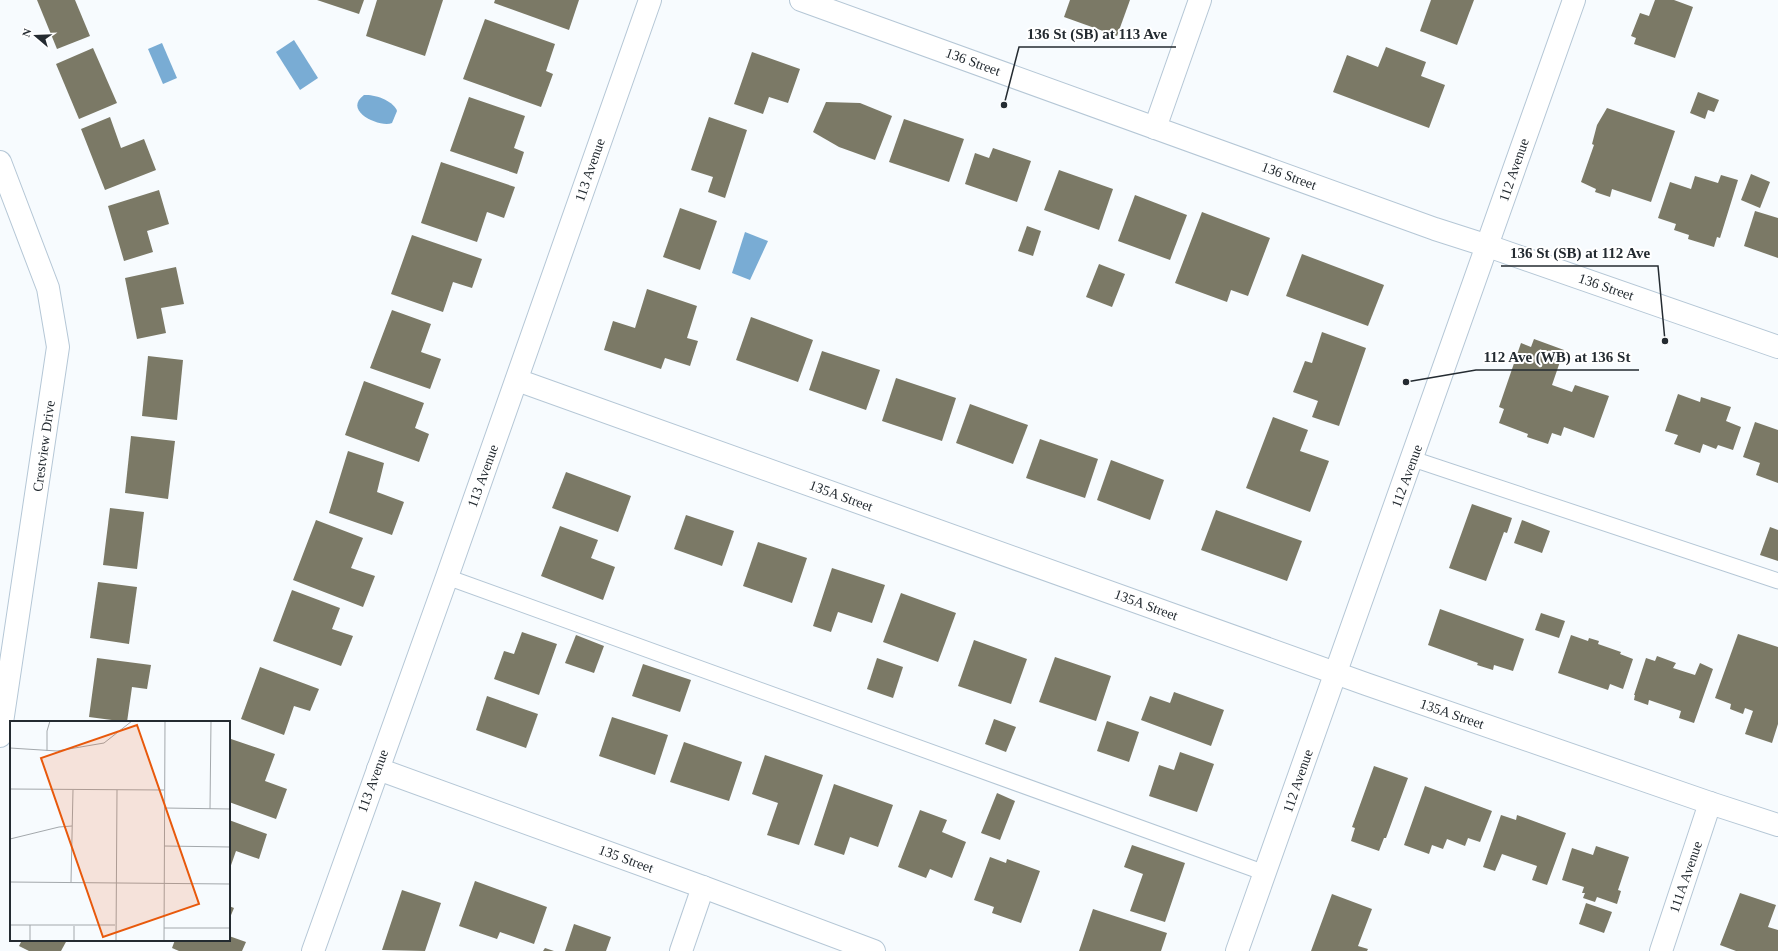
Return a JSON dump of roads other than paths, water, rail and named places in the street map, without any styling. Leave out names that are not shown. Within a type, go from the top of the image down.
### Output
[{"type":"street","name":"113 Avenue","points":[[313,951],[650,0]]},
{"type":"street","name":"136 Street","points":[[801,0],[824,4],[1155,128],[1428,226],[1778,347]]},
{"type":"street","points":[[1155,128],[1200,0]]},
{"type":"street","name":"112 Avenue","points":[[1237,951],[1413,459],[1574,0]]},
{"type":"street","name":"Crestview Drive","points":[[0,162],[48,288],[58,347],[0,736]]},
{"type":"street","name":"135A Street","points":[[516,380],[1336,674],[1778,825]]},
{"type":"street","name":"135 Street","points":[[378,769],[874,951]]},
{"type":"street","name":"111A Avenue","points":[[1661,951],[1710,803]]},
{"type":"street","points":[[681,951],[703,887]]},
{"type":"lane","points":[[1413,459],[1778,581]]},
{"type":"lane","points":[[447,576],[1265,873]]},
{"type":"water","points":[[294,40],[318,78],[300,90],[276,52]]},
{"type":"water","points":[[162,43],[177,78],[163,84],[148,49]]},
{"type":"water","points":[[364,95],[384,99],[395,107],[397,111],[392,123],[386,124],[372,121],[360,112],[357,107],[358,101]]},
{"type":"water","points":[[745,232],[768,241],[750,280],[732,273]]},
{"type":"place","name":"136 St (SB) at 113 Ave","points":[[1004,105]]},
{"type":"place","name":"136 St (SB) at 112 Ave","points":[[1665,341]]},
{"type":"place","name":"112 Ave (WB) at 136 St","points":[[1406,382]]}]
